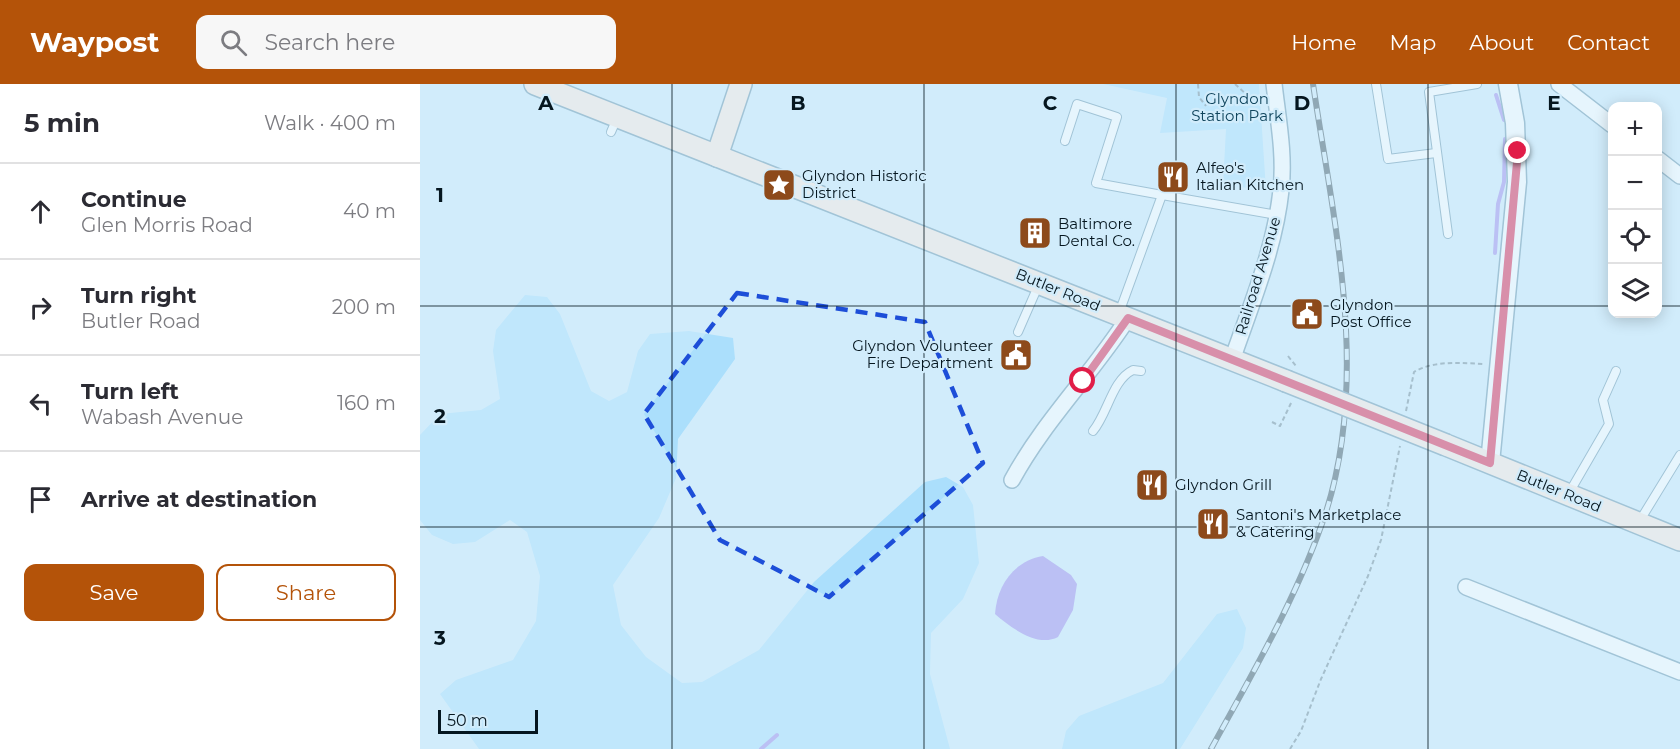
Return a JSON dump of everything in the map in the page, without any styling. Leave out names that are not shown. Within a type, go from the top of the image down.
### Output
[{"type":"main road","name":"Butler Road","points":[[535,84],[614,124],[717,156],[1680,540]]},
{"type":"main road","points":[[717,156],[741,84]]},
{"type":"street","points":[[1490,463],[1517,182],[1515,123],[1508,84]]},
{"type":"street","points":[[1559,84],[1608,122]]},
{"type":"street","name":"Railroad Avenue","points":[[1232,360],[1277,215],[1282,160],[1275,91]]},
{"type":"street","points":[[1662,162],[1680,176]]},
{"type":"street","points":[[1012,480],[1036,438],[1099,361],[1123,316]]},
{"type":"street","points":[[1466,587],[1680,672]]},
{"type":"lane","points":[[1376,84],[1388,159],[1436,153]]},
{"type":"lane","points":[[1448,234],[1428,88],[1477,84]]},
{"type":"lane","points":[[1065,141],[1077,104],[1117,117],[1096,183],[1277,215]]},
{"type":"lane","points":[[1123,316],[1162,195]]},
{"type":"lane","points":[[1018,332],[1040,283]]},
{"type":"lane","points":[[1093,431],[1102,420],[1120,380],[1133,370],[1141,371]]},
{"type":"lane","points":[[1568,495],[1609,424],[1603,400],[1616,371]]},
{"type":"lane","points":[[1639,523],[1680,456]]},
{"type":"path","points":[[1198,84],[1199,97],[1206,106]]},
{"type":"path","points":[[1235,84],[1248,96],[1275,91]]},
{"type":"path","points":[[1405,418],[1414,372],[1423,367],[1480,364]]},
{"type":"path","points":[[1290,749],[1301,731],[1321,679],[1368,576],[1381,540],[1401,441]]},
{"type":"highlighted area","points":[[737,293],[925,322],[983,463],[829,597],[720,540],[644,414]]},
{"type":"green space","name":"Glyndon Station Park","points":[[1103,84],[1259,84],[1266,190],[1223,185],[1226,129],[1160,133],[1167,98]]},
{"type":"green space","points":[[525,295],[547,297],[560,314],[591,391],[609,401],[627,392],[638,351],[650,334],[689,331],[733,338],[735,359],[678,439],[676,478],[659,518],[613,585],[621,625],[646,657],[682,683],[702,682],[759,650],[814,582],[925,482],[946,477],[963,487],[973,505],[979,563],[963,599],[931,633],[930,674],[950,749],[479,749],[440,694],[456,680],[513,660],[536,621],[540,576],[527,532],[510,520],[475,542],[453,544],[432,535],[420,520],[420,435],[440,414],[481,410],[500,399],[493,351],[496,330]]},
{"type":"green space","points":[[1237,609],[1246,628],[1243,648],[1180,749],[1062,749],[1066,731],[1079,716],[1163,683],[1217,614]]},
{"type":"shaded area","points":[[1043,556],[1071,575],[1077,584],[1073,610],[1058,637],[1050,640],[1024,635],[995,614],[999,593],[1009,576],[1024,563]]},
{"type":"waterway","points":[[1496,95],[1504,120]]},
{"type":"waterway","points":[[1495,253],[1498,204],[1504,182],[1505,139]]},
{"type":"waterway","points":[[761,749],[777,735]]},
{"type":"railway","points":[[1211,749],[1274,633],[1302,574],[1326,512],[1339,459],[1345,406],[1347,352],[1344,298],[1338,244],[1313,84]]},
{"type":"place","name":"Alfeo's Italian Kitchen","points":[[1173,177]]},
{"type":"place","name":"Glyndon Historic District","points":[[779,185]]},
{"type":"place","name":"Baltimore Dental Co.","points":[[1035,233]]},
{"type":"place","name":"Glyndon Post Office","points":[[1307,314]]},
{"type":"place","name":"Glyndon Volunteer Fire Department","points":[[1016,355]]},
{"type":"place","name":"Glyndon Grill","points":[[1152,485]]},
{"type":"place","name":"Santoni's Marketplace & Catering","points":[[1213,524]]},
{"type":"route","points":[[1083,381],[1128,318],[1490,463],[1518,151]]}]
